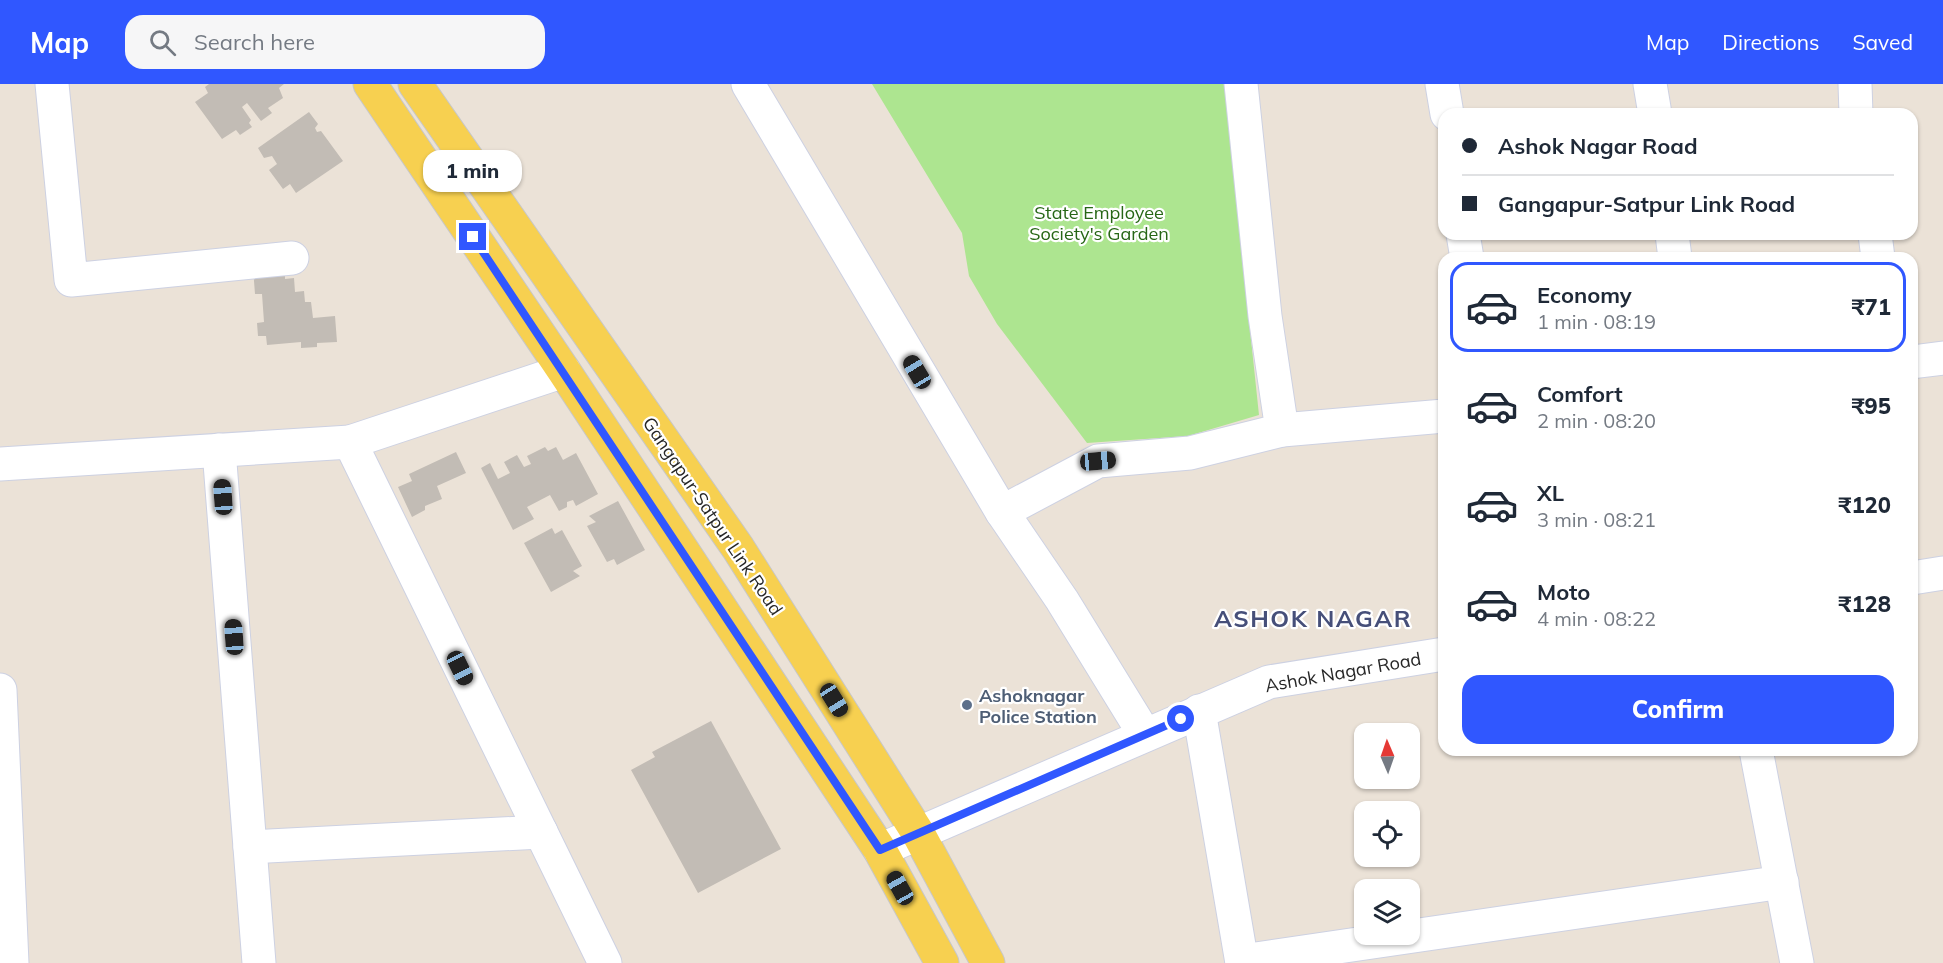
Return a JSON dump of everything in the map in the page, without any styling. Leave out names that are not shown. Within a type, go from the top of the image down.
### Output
[{"type":"main road","points":[[370,84],[564,371],[880,850],[942,963]]},
{"type":"main road","name":"Gangapur-Satpur Link Road","points":[[415,84],[738,548],[918,833],[988,963]]},
{"type":"street","points":[[52,84],[71,280],[292,258]]},
{"type":"street","points":[[748,84],[1002,512],[1062,600],[1145,735]]},
{"type":"street","points":[[1241,84],[1265,316],[1282,430]]},
{"type":"street","points":[[1442,84],[1446,108]]},
{"type":"street","points":[[1650,84],[1653,108]]},
{"type":"street","points":[[1855,84],[1856,108]]},
{"type":"street","points":[[1918,361],[1943,358]]},
{"type":"street","points":[[0,464],[350,442],[564,371]]},
{"type":"street","points":[[1002,512],[1098,461],[1190,453],[1282,430],[1438,417]]},
{"type":"street","points":[[350,442],[605,963]]},
{"type":"street","points":[[219,450],[259,963]]},
{"type":"street","points":[[1918,577],[1943,573]]},
{"type":"street","name":"Ashok Nagar Road","points":[[880,850],[1269,682],[1438,655]]},
{"type":"street","points":[[0,690],[12,963]]},
{"type":"street","points":[[1200,711],[1242,962],[1782,882]]},
{"type":"street","points":[[1757,756],[1797,963]]},
{"type":"street","points":[[250,847],[541,831]]},
{"type":"green space","name":"State Employee Society's Garden","points":[[872,84],[1224,84],[1259,415],[1188,436],[1087,443],[997,324],[969,276],[962,233]]},
{"type":"building","points":[[209,84],[284,84],[279,88],[283,98],[268,108],[272,113],[261,121],[247,103],[242,107],[251,120],[249,123],[252,127],[240,135],[236,130],[222,139],[195,102],[208,93],[205,87]]},
{"type":"building","points":[[309,112],[318,124],[315,128],[317,132],[321,131],[343,161],[296,193],[290,184],[283,189],[269,170],[277,164],[272,156],[264,158],[258,148]]},
{"type":"building","points":[[285,266],[285,279],[294,278],[295,292],[304,291],[305,302],[311,302],[313,318],[335,316],[337,342],[317,343],[317,347],[301,348],[301,342],[267,345],[266,336],[258,336],[257,323],[264,322],[262,294],[255,294],[253,268]]},
{"type":"building","points":[[545,447],[548,451],[556,447],[563,460],[576,453],[598,494],[576,506],[573,500],[567,502],[567,507],[559,511],[550,495],[527,507],[534,519],[513,530],[481,468],[490,463],[498,479],[510,473],[504,462],[517,455],[524,467],[531,464],[527,456]]},
{"type":"building","points":[[456,452],[466,473],[437,486],[442,499],[425,506],[425,510],[412,517],[398,487],[412,481],[409,474]]},
{"type":"building","points":[[618,501],[645,550],[617,565],[614,559],[607,562],[587,526],[596,522],[589,516]]},
{"type":"building","points":[[552,528],[555,534],[562,530],[582,566],[573,571],[580,576],[551,592],[524,543]]},
{"type":"building","points":[[711,721],[781,849],[698,893],[631,770],[655,757],[652,752]]},
{"type":"place","name":"Ashoknagar Police Station","points":[[967,705]]},
{"type":"district","name":"ASHOK NAGAR","points":[[1313,618]]},
{"type":"route","points":[[473,237],[880,850],[1181,719]]}]
